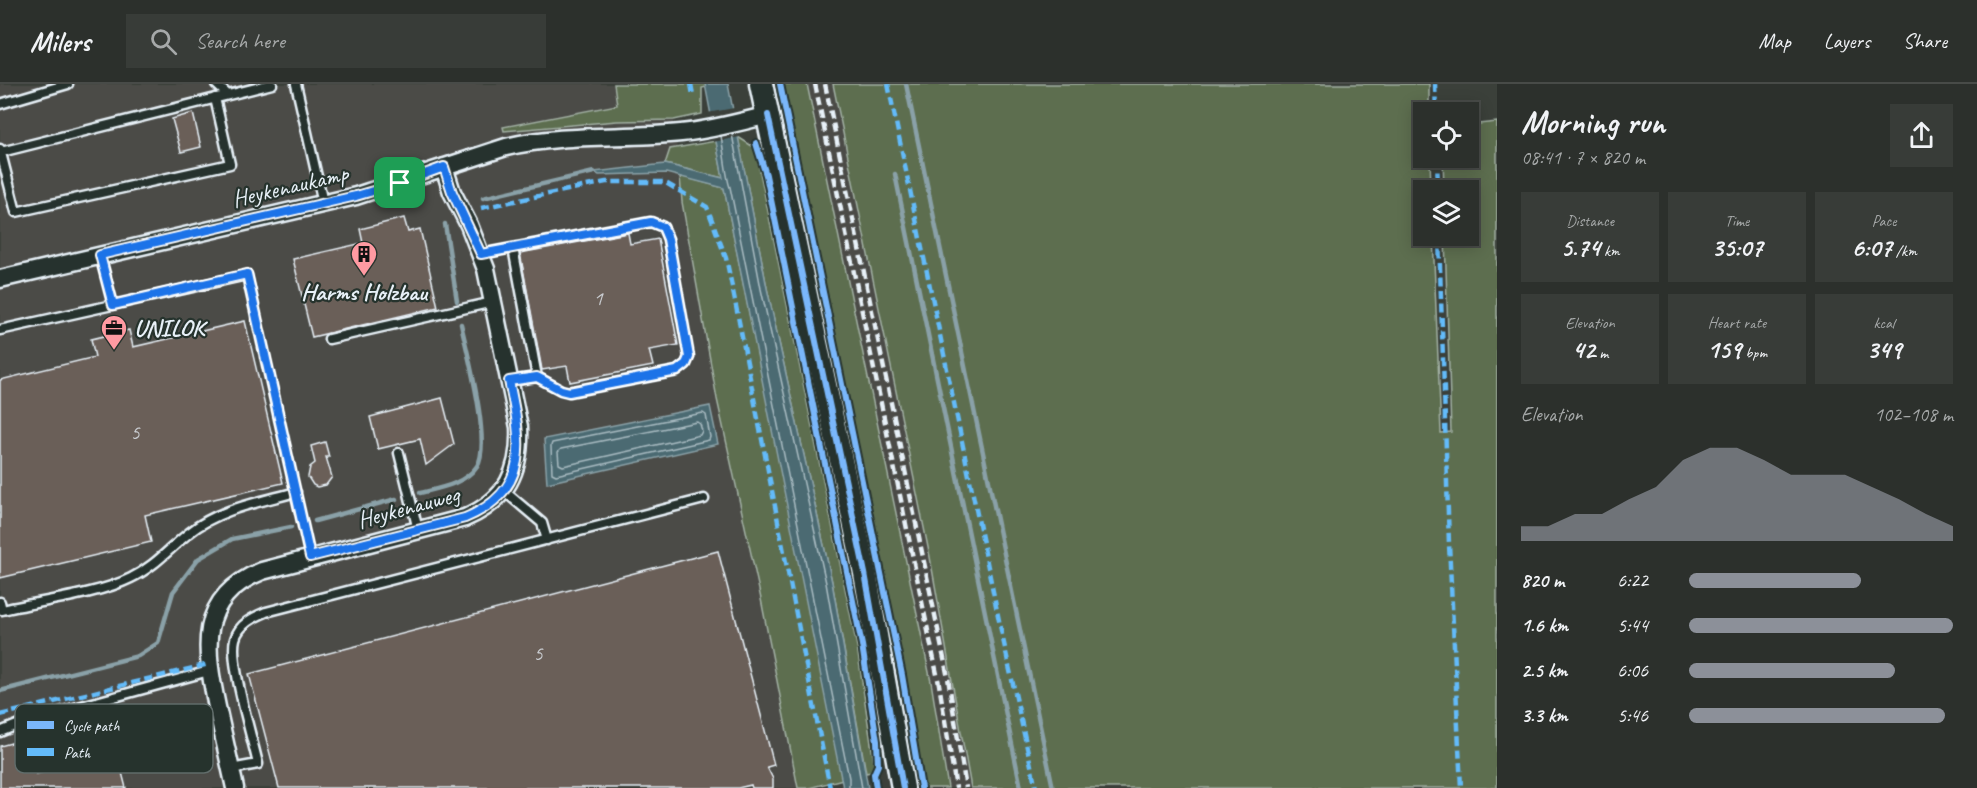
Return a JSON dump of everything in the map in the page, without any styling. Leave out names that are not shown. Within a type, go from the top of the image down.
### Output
[{"type":"main road","points":[[761,84],[865,573],[903,788]]},
{"type":"street","name":"Heykenaukamp","points":[[0,279],[386,187],[527,142],[578,137],[670,134],[738,123],[768,115]]},
{"type":"street","name":"Heykenauweg","points":[[235,788],[209,671],[208,633],[211,619],[224,595],[246,577],[310,557],[480,512],[503,490],[512,477],[519,446],[519,427],[488,277],[481,254],[452,192],[444,167]]},
{"type":"lane","points":[[0,104],[68,84]]},
{"type":"lane","points":[[216,84],[228,95]]},
{"type":"lane","points":[[215,98],[230,164],[16,212],[0,150],[272,84]]},
{"type":"lane","points":[[296,84],[323,203]]},
{"type":"lane","points":[[481,254],[651,222],[663,227],[668,239],[689,357],[686,364],[677,371],[569,392],[537,377],[509,381]]},
{"type":"lane","points":[[513,248],[537,377]]},
{"type":"lane","points":[[100,255],[113,305]]},
{"type":"lane","points":[[0,330],[247,274],[310,557]]},
{"type":"lane","points":[[328,339],[493,302]]},
{"type":"lane","points":[[399,453],[418,530]]},
{"type":"lane","points":[[503,490],[542,523],[547,540]]},
{"type":"lane","points":[[0,602],[2,610],[105,588],[151,566],[189,532],[211,519],[238,508],[296,492]]},
{"type":"lane","points":[[231,769],[258,764],[233,658],[235,638],[241,627],[253,617],[704,499]]},
{"type":"lane","points":[[89,704],[209,671]]},
{"type":"lane","points":[[0,732],[15,726]]},
{"type":"shaded area","points":[[0,84],[614,84],[618,121],[674,120],[683,206],[717,399],[761,599],[798,788],[0,788]]},
{"type":"shaded area","points":[[807,84],[833,84],[930,557],[971,788],[948,788],[931,682]]},
{"type":"green space","points":[[614,84],[719,84],[702,88],[702,114],[674,120],[617,121],[504,131],[503,127],[617,105]]},
{"type":"green space","points":[[782,84],[807,84],[931,682],[948,788],[924,788],[907,689],[894,636]]},
{"type":"green space","points":[[833,84],[1429,84],[1429,102],[1413,102],[1413,168],[1430,168],[1431,180],[1413,180],[1413,246],[1433,246],[1441,433],[1451,432],[1445,246],[1479,246],[1479,180],[1444,180],[1443,168],[1479,168],[1479,124],[1497,122],[1497,788],[971,788],[930,557]]},
{"type":"green space","points":[[738,137],[755,148],[857,647],[875,771],[866,773],[832,582],[767,288]]},
{"type":"green space","points":[[716,141],[723,178],[665,164],[670,149]]},
{"type":"green space","points":[[680,176],[724,188],[843,779],[809,788],[798,788],[761,599],[717,399],[682,202]]},
{"type":"water","points":[[705,84],[728,84],[767,288],[832,582],[868,788],[843,788],[724,188],[666,173],[599,175],[594,172],[665,164],[723,178]]},
{"type":"water","points":[[710,406],[718,444],[547,483],[544,439]]},
{"type":"pier","points":[[734,108],[740,137],[713,142],[707,113]]},
{"type":"building","points":[[193,113],[201,147],[181,152],[172,119]]},
{"type":"building","name":"Harms Holzbau","points":[[404,218],[408,232],[420,229],[438,307],[312,337],[293,259],[363,243],[360,229]]},
{"type":"building","points":[[628,233],[630,244],[658,239],[678,345],[649,350],[653,366],[570,382],[567,366],[542,370],[520,253]]},
{"type":"building","points":[[245,321],[283,483],[145,515],[151,542],[0,578],[0,380],[95,357],[91,339],[129,330],[133,347]]},
{"type":"building","points":[[442,398],[454,444],[426,465],[420,439],[378,449],[370,417]]},
{"type":"building","points":[[325,442],[329,457],[326,457],[332,477],[326,485],[317,487],[308,477],[310,467],[315,463],[311,446]]},
{"type":"building","points":[[718,551],[774,765],[767,767],[773,779],[773,788],[752,788],[751,785],[738,788],[279,788],[249,674]]},
{"type":"building","points":[[15,742],[15,773],[122,773],[126,788],[0,788],[0,746]]},
{"type":"waterway","points":[[906,84],[1053,788]]},
{"type":"waterway","points":[[483,198],[594,172]]},
{"type":"waterway","points":[[895,174],[1021,788]]},
{"type":"waterway","points":[[445,224],[457,301]]},
{"type":"waterway","points":[[420,493],[452,484],[466,477],[477,466],[481,455],[482,438],[477,397],[461,324]]},
{"type":"waterway","points":[[315,521],[396,499]]},
{"type":"waterway","points":[[0,691],[138,656],[158,643],[173,592],[198,559],[232,539],[291,527]]},
{"type":"railway","points":[[815,84],[939,684],[956,788]]},
{"type":"railway","points":[[825,84],[948,678],[966,788]]},
{"type":"marked path","points":[[691,84],[693,95]]},
{"type":"marked path","points":[[888,84],[1036,788]]},
{"type":"marked path","points":[[1435,84],[1436,102]]},
{"type":"marked path","points":[[1437,168],[1438,180]]},
{"type":"marked path","points":[[481,208],[606,182],[664,182],[707,207],[726,258],[830,788]]},
{"type":"marked path","points":[[1439,246],[1449,544],[1461,788]]},
{"type":"marked path","points":[[45,704],[209,664]]},
{"type":"marked path","points":[[0,715],[15,711]]},
{"type":"cycle path","points":[[780,84],[902,675],[921,788]]},
{"type":"cycle path","points":[[768,115],[865,573],[903,788]]},
{"type":"cycle path","points":[[756,143],[766,175],[862,645],[877,741],[878,765],[874,774],[876,788]]},
{"type":"place","name":"Harms Holzbau","points":[[364,277]]},
{"type":"place","name":"UNILOK","points":[[114,351]]},
{"type":"route","points":[[444,167],[452,192],[481,254],[651,222],[663,227],[668,239],[689,357],[686,364],[677,371],[569,392],[537,377],[509,381],[519,427],[517,463],[512,477],[492,502],[480,512],[465,518],[310,557],[247,274],[113,305],[100,255],[356,196],[400,183],[444,167]]}]
